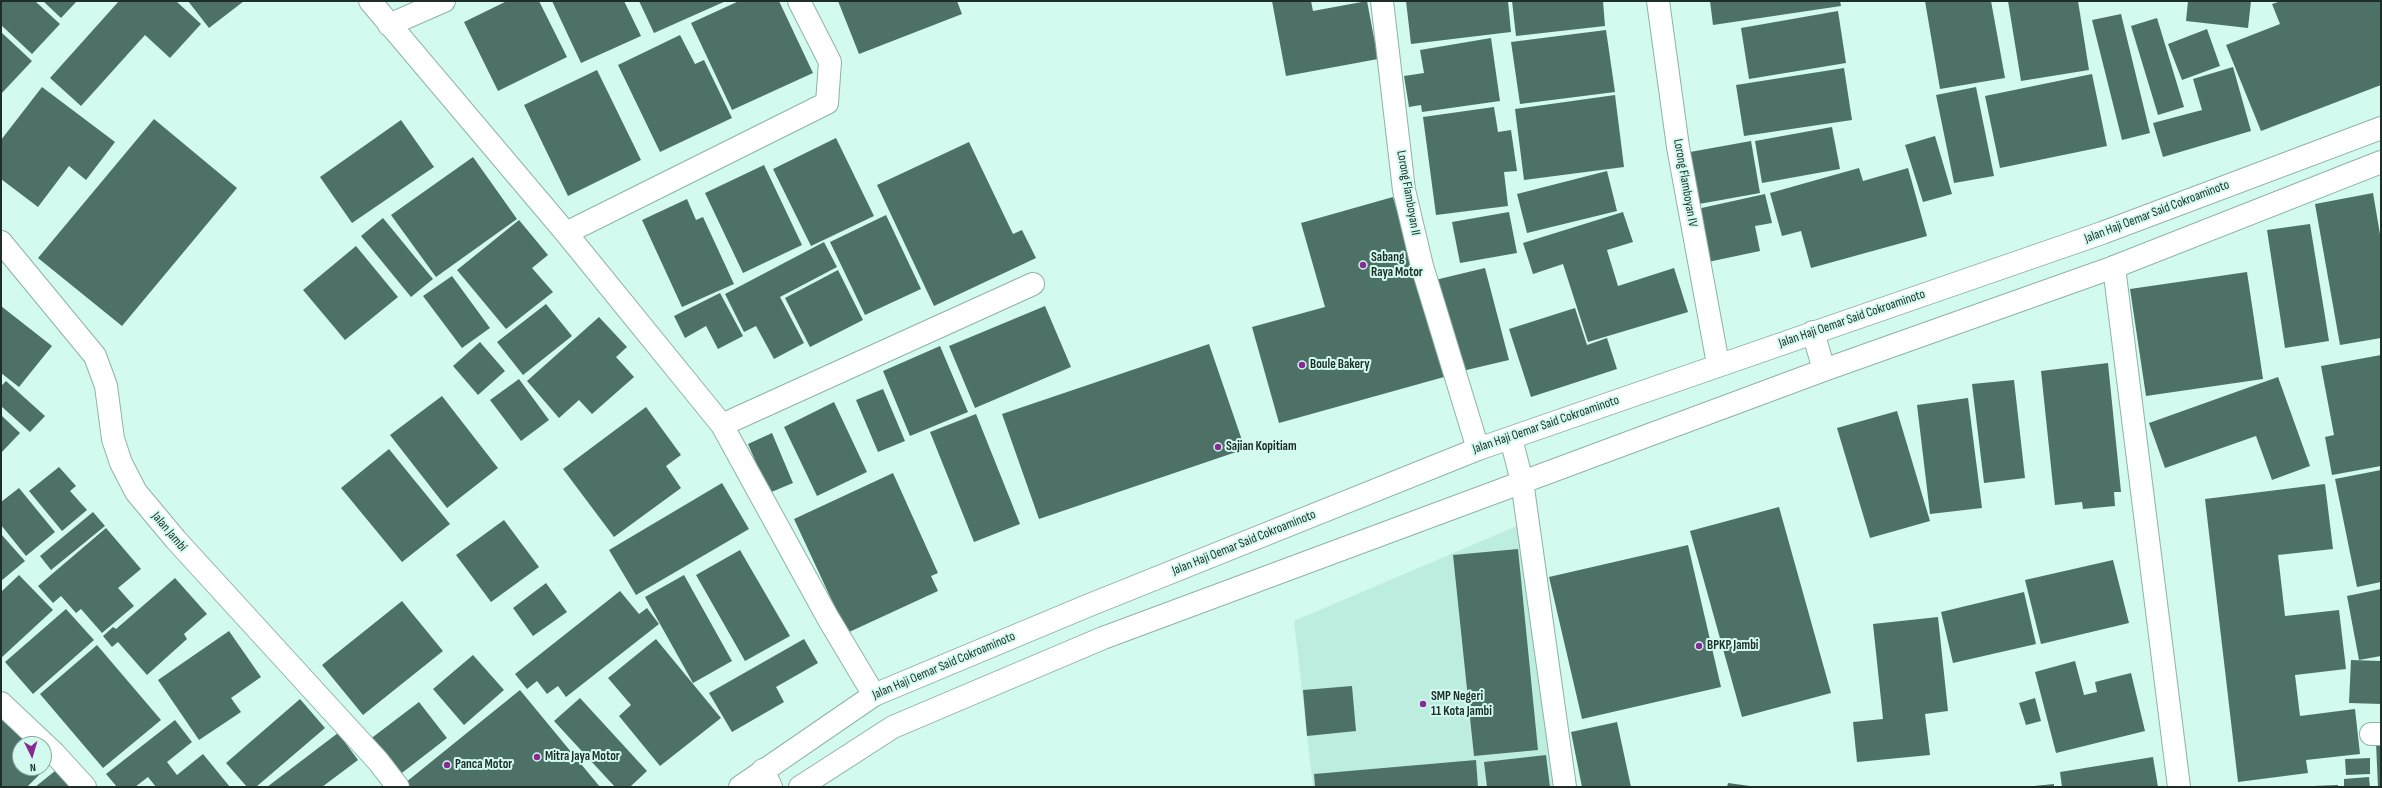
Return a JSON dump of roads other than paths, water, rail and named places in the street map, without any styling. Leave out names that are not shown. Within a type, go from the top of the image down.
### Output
[{"type":"street","points":[[370,1],[566,234],[722,425],[828,618],[874,695]]},
{"type":"street","points":[[389,25],[444,1]]},
{"type":"street","points":[[566,234],[827,103],[830,62],[799,1]]},
{"type":"street","name":"Lorong Flamboyan II","points":[[1382,1],[1404,190],[1422,266],[1478,449]]},
{"type":"street","name":"Lorong Flamboyan IV","points":[[1658,1],[1678,147],[1718,364]]},
{"type":"street","name":"Jalan Haji Oemar Said Cokroaminoto","points":[[740,787],[767,778],[874,695],[1087,606],[1478,449],[1511,439],[1718,364],[2102,233],[2381,128]]},
{"type":"street","points":[[800,787],[893,727],[1103,638],[1522,481],[1824,370],[2114,266],[2381,162]]},
{"type":"street","name":"Jalan Jambi","points":[[6,257],[95,356],[106,386],[113,439],[121,463],[136,492],[176,540],[378,761],[398,787]]},
{"type":"street","points":[[2114,266],[2179,787]]},
{"type":"street","points":[[722,425],[1033,284]]},
{"type":"street","points":[[1813,332],[1824,370]]},
{"type":"street","points":[[1511,439],[1522,481],[1565,787]]},
{"type":"street","points":[[1087,606],[1103,638]]},
{"type":"street","points":[[1,703],[54,753],[85,787]]},
{"type":"place","name":"Sabang Raya Motor","points":[[1363,265]]},
{"type":"place","name":"Boule Bakery","points":[[1302,365]]},
{"type":"place","name":"Sajian Kopitiam","points":[[1218,447]]},
{"type":"place","name":"BPKP Jambi","points":[[1699,646]]},
{"type":"place","name":"SMP Negeri 11 Kota Jambi","points":[[1423,704]]},
{"type":"place","name":"Mitra Jaya Motor","points":[[537,757]]},
{"type":"place","name":"Panca Motor","points":[[447,765]]}]
